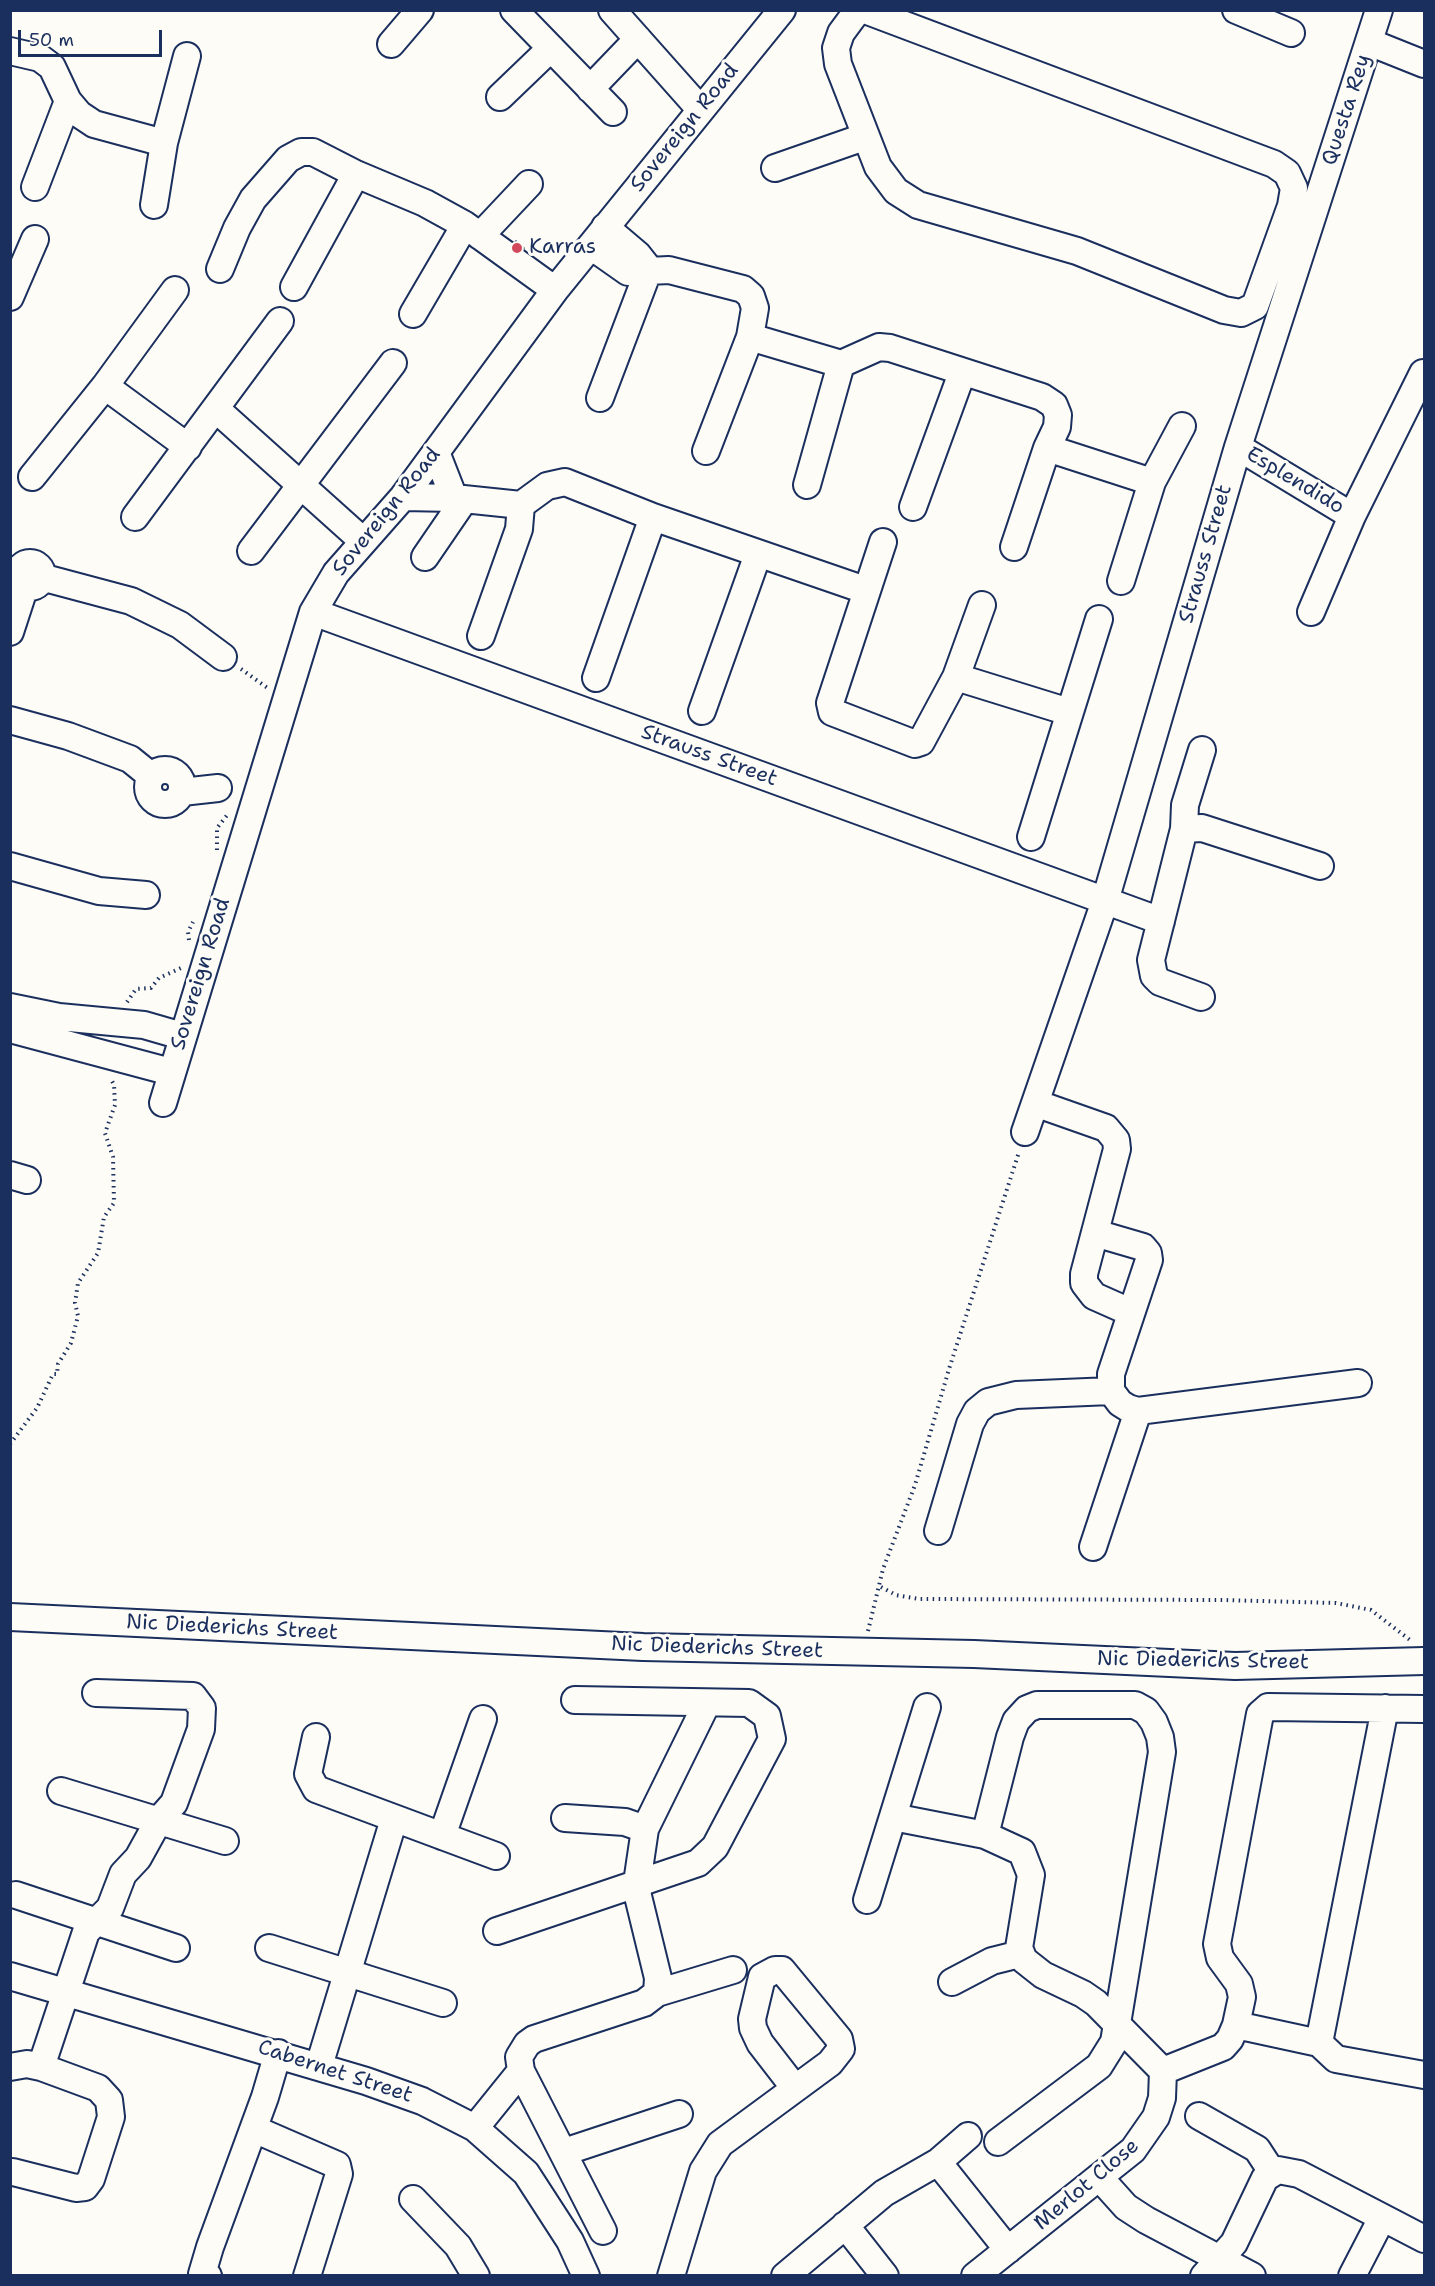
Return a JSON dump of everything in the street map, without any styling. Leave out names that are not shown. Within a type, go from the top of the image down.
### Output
[{"type":"street","points":[[391,44],[420,10]]},
{"type":"street","points":[[514,10],[613,112]]},
{"type":"street","points":[[612,10],[700,109]]},
{"type":"street","name":"Sovereign Road","points":[[163,1103],[313,612],[336,573],[403,497],[555,290],[782,10]]},
{"type":"street","points":[[858,10],[841,33],[836,48],[838,64],[864,137],[878,167],[896,191],[918,205],[1077,250],[1224,310],[1241,313],[1255,306],[1291,206],[1294,188],[1287,173],[1274,164],[865,10]]},
{"type":"street","points":[[1236,10],[1291,33]]},
{"type":"street","name":"Questa Rey","points":[[1315,209],[1379,10]]},
{"type":"street","points":[[590,89],[638,39]]},
{"type":"street","points":[[1369,42],[1425,64]]},
{"type":"street","points":[[500,97],[551,48]]},
{"type":"street","points":[[10,51],[40,58],[52,67],[79,114],[94,124],[164,143]]},
{"type":"street","points":[[154,205],[164,143],[187,56]]},
{"type":"street","points":[[35,187],[69,100]]},
{"type":"street","points":[[775,168],[864,137]]},
{"type":"street","points":[[220,269],[237,228],[253,199],[288,159],[301,152],[313,152],[356,174],[424,203],[472,231],[555,290]]},
{"type":"street","points":[[294,287],[356,174]]},
{"type":"street","points":[[413,314],[472,231],[529,184]]},
{"type":"street","name":"Strauss Street","points":[[1025,1132],[1105,901],[1238,447],[1315,209]]},
{"type":"street","points":[[598,236],[638,255],[649,269],[669,270],[743,289],[751,296],[755,308],[750,337],[705,451]]},
{"type":"street","points":[[10,297],[34,239]]},
{"type":"street","points":[[600,398],[649,269]]},
{"type":"street","points":[[32,477],[105,386],[175,290]]},
{"type":"street","points":[[135,518],[280,321]]},
{"type":"street","points":[[750,337],[842,364],[879,347],[1042,397],[1054,405],[1058,415],[1057,427],[1047,448],[1014,548]]},
{"type":"street","points":[[251,551],[393,363]]},
{"type":"street","points":[[807,485],[842,364]]},
{"type":"street","points":[[913,507],[962,373]]},
{"type":"street","points":[[1311,612],[1352,516],[1423,373]]},
{"type":"street","points":[[105,386],[188,447]]},
{"type":"street","points":[[216,409],[363,541]]},
{"type":"street","points":[[1121,581],[1152,482],[1182,426]]},
{"type":"street","name":"Esplendido","points":[[1238,447],[1352,516]]},
{"type":"street","points":[[1047,448],[1152,482]]},
{"type":"street","points":[[436,452],[459,499]]},
{"type":"street","points":[[403,497],[521,505],[547,486],[565,482],[653,517],[865,590]]},
{"type":"street","points":[[425,557],[459,499]]},
{"type":"street","points":[[481,636],[519,530],[521,505]]},
{"type":"street","points":[[596,678],[653,517]]},
{"type":"street","points":[[883,542],[865,590],[830,704],[832,712],[915,744],[925,740],[956,677],[982,604]]},
{"type":"street","points":[[702,711],[758,554]]},
{"type":"street","points":[[10,632],[24,573],[131,601],[180,625],[223,657]]},
{"type":"street","name":"Strauss Street","points":[[313,612],[1105,901]]},
{"type":"street","points":[[1031,837],[1099,619]]},
{"type":"street","points":[[956,677],[1069,712]]},
{"type":"street","points":[[10,720],[68,736],[130,759],[152,776],[148,782],[150,795],[160,803],[173,802],[182,792],[218,788]]},
{"type":"street","points":[[1201,997],[1160,982],[1154,976],[1151,960],[1184,829],[1185,805],[1202,750]]},
{"type":"street","points":[[1184,829],[1202,828],[1320,866]]},
{"type":"street","points":[[10,866],[99,891],[146,895]]},
{"type":"street","points":[[1105,901],[1161,921]]},
{"type":"street","points":[[10,1007],[59,1017],[144,1025],[182,1036]]},
{"type":"street","points":[[10,1029],[171,1072]]},
{"type":"street","points":[[1035,1103],[1091,1122],[1112,1133],[1117,1149],[1084,1283],[1094,1296],[1130,1312]]},
{"type":"street","points":[[1095,1233],[1143,1247],[1148,1253],[1149,1260],[1111,1374],[1112,1391],[1120,1403],[1138,1411],[1358,1383]]},
{"type":"street","points":[[938,1531],[970,1424],[982,1407],[1001,1397],[1112,1391]]},
{"type":"street","points":[[1093,1547],[1138,1411]]},
{"type":"street","name":"Nic Diederichs Street","points":[[10,1617],[643,1647],[862,1652],[1235,1666],[1421,1652]]},
{"type":"street","points":[[41,2067],[64,1992],[86,1932],[110,1908],[123,1874],[138,1857],[159,1821],[174,1803],[201,1729],[201,1708],[198,1701],[188,1695],[96,1693]]},
{"type":"street","points":[[496,1931],[698,1863],[715,1847],[772,1739],[767,1716],[759,1708],[749,1703],[575,1700]]},
{"type":"street","points":[[657,1993],[658,1978],[640,1907],[637,1883],[645,1829],[707,1703]]},
{"type":"street","points":[[985,1835],[1010,1737],[1016,1721],[1027,1709],[1037,1705],[1135,1705],[1146,1711],[1154,1722],[1160,1737],[1162,1752],[1118,2025],[1108,2055],[1099,2066],[998,2142]]},
{"type":"street","points":[[867,1900],[927,1707]]},
{"type":"street","points":[[1020,1954],[1032,1968],[1042,1975],[1083,1994],[1118,2025],[1163,2071],[1223,2047],[1230,2039],[1236,2025],[1242,1997],[1239,1984],[1220,1958],[1217,1944],[1260,1714],[1268,1707],[1425,1709]]},
{"type":"street","points":[[1319,2043],[1385,1708]]},
{"type":"street","points":[[442,1836],[483,1719]]},
{"type":"street","points":[[316,1737],[308,1774],[316,1789],[496,1856]]},
{"type":"street","points":[[61,1791],[225,1841]]},
{"type":"street","points":[[893,1817],[985,1835],[1022,1852],[1028,1862],[1031,1888],[1020,1954]]},
{"type":"street","points":[[565,1818],[625,1822],[645,1829]]},
{"type":"street","points":[[320,2066],[394,1819]]},
{"type":"street","points":[[16,1895],[176,1948]]},
{"type":"street","points":[[268,1948],[348,1971],[443,2003]]},
{"type":"street","points":[[952,1983],[992,1961],[1020,1954]]},
{"type":"street","points":[[603,2231],[521,2071],[519,2056],[527,2044],[534,2039],[644,2003],[657,1993],[734,1970]]},
{"type":"street","name":"Cabernet Street","points":[[10,1976],[320,2066],[422,2101],[474,2128],[526,2173],[556,2217],[586,2276]]},
{"type":"street","points":[[1236,2025],[1319,2043],[1336,2059],[1425,2075]]},
{"type":"street","points":[[204,2275],[236,2171],[254,2129],[278,2053]]},
{"type":"street","points":[[10,2067],[27,2064],[41,2067],[98,2088],[109,2100],[111,2116],[92,2179],[85,2187],[76,2188],[11,2178]]},
{"type":"street","points":[[474,2128],[521,2071]]},
{"type":"street","name":"Merlot Close","points":[[975,2276],[1133,2150],[1156,2117],[1162,2098],[1163,2071]]},
{"type":"street","points":[[671,2276],[703,2171],[710,2158],[720,2144],[738,2128],[795,2087]]},
{"type":"street","points":[[564,2152],[680,2114]]},
{"type":"street","points":[[1199,2116],[1257,2149],[1272,2172]]},
{"type":"street","points":[[254,2129],[337,2165],[339,2174],[307,2276]]},
{"type":"street","points":[[785,2276],[884,2193],[938,2162],[968,2136]]},
{"type":"street","points":[[938,2162],[1008,2250]]},
{"type":"street","points":[[1212,2268],[1234,2243],[1265,2178],[1272,2172],[1287,2170],[1299,2174],[1425,2240]]},
{"type":"street","points":[[1099,2177],[1126,2207],[1212,2268],[1252,2276]]},
{"type":"street","points":[[413,2199],[458,2246],[473,2274]]},
{"type":"street","points":[[1352,2276],[1383,2218]]},
{"type":"street","points":[[845,2225],[885,2276]]},
{"type":"path","points":[[223,657],[270,690],[267,700]]},
{"type":"path","points":[[218,859],[215,840],[217,828],[230,812]]},
{"type":"path","points":[[189,949],[189,932],[195,918]]},
{"type":"path","points":[[116,1021],[135,989],[151,988],[159,978],[185,966]]},
{"type":"path","points":[[10,1444],[37,1408],[53,1374],[57,1374],[58,1364],[71,1343],[78,1316],[75,1303],[78,1283],[98,1253],[104,1217],[114,1203],[113,1156],[105,1133],[115,1105],[108,1055]]},
{"type":"path","points":[[862,1652],[881,1587],[883,1569],[915,1485],[949,1369],[1025,1132]]},
{"type":"path","points":[[881,1587],[896,1595],[919,1599],[1222,1600],[1336,1603],[1371,1610],[1421,1652]]},
{"type":"building","name":"Karras","points":[[516,241],[524,248],[519,255],[510,248]]},
{"type":"place","name":"Karras","points":[[517,248]]}]
